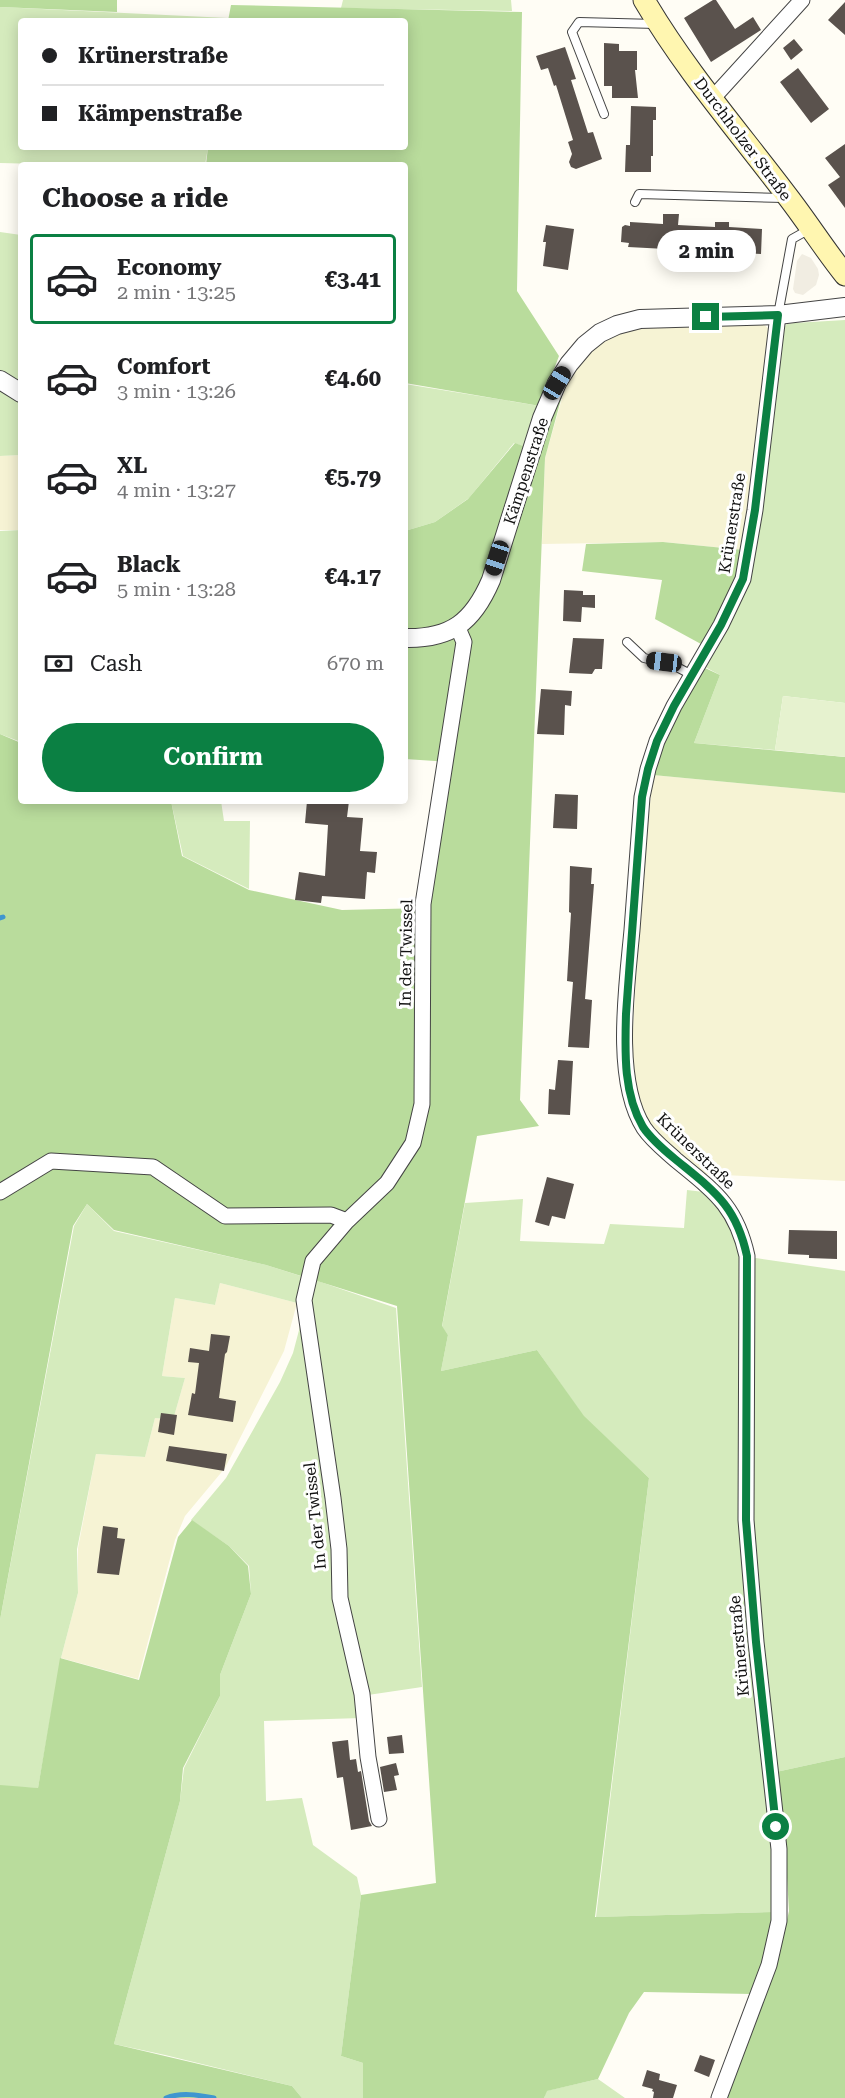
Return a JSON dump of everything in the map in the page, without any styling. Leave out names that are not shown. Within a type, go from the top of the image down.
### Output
[{"type":"main road","name":"Durchholzer Straße","points":[[644,0],[658,24],[712,99],[845,275]]},
{"type":"street","points":[[712,99],[802,0]]},
{"type":"street","name":"Kämpenstraße","points":[[408,638],[429,637],[458,627],[482,600],[542,418],[557,383],[568,364],[585,345],[600,333],[617,325],[640,319],[778,315],[845,307]]},
{"type":"street","name":"Krünerstraße","points":[[719,2098],[769,1965],[778,1921],[779,1850],[756,1642],[746,1520],[747,1256],[739,1226],[723,1202],[660,1147],[645,1130],[637,1115],[629,1086],[626,1002],[642,797],[648,769],[657,741],[721,625],[743,579],[755,510],[778,315]]},
{"type":"street","points":[[0,380],[18,391]]},
{"type":"street","name":"In der Twissel","points":[[379,1819],[368,1757],[362,1694],[340,1598],[339,1550],[333,1498],[304,1300],[313,1261],[347,1221],[387,1183],[413,1143],[422,1104],[423,904],[464,642],[458,627]]},
{"type":"street","points":[[0,1192],[51,1161],[153,1167],[225,1216],[332,1215],[347,1221]]},
{"type":"lane","points":[[604,114],[573,32],[579,22],[658,24]]},
{"type":"lane","points":[[635,202],[639,195],[789,198]]},
{"type":"lane","points":[[778,315],[792,239],[809,229]]},
{"type":"lane","points":[[627,642],[644,658],[673,665],[692,675]]},
{"type":"shaded area","points":[[802,254],[811,258],[819,275],[816,285],[803,295],[795,293],[793,289],[797,261]]},
{"type":"shaded area","points":[[762,323],[768,328],[770,336],[744,550],[664,542],[542,544],[545,458],[567,381],[591,348],[606,338],[647,326]]},
{"type":"shaded area","points":[[18,455],[18,530],[0,530],[0,456]]},
{"type":"shaded area","points":[[653,775],[845,793],[845,1181],[704,1174],[655,1132],[644,1115],[635,1089],[632,1046],[641,893]]},
{"type":"shaded area","points":[[220,1283],[297,1303],[284,1351],[225,1468],[185,1516],[175,1540],[138,1679],[61,1658],[78,1593],[78,1548],[96,1454],[145,1457],[155,1418],[173,1420],[185,1378],[162,1376],[175,1298],[215,1305]]},
{"type":"green space","points":[[0,0],[117,0],[117,12],[0,7]]},
{"type":"green space","points":[[343,0],[511,0],[512,11],[341,8]]},
{"type":"green space","points":[[231,5],[522,12],[517,291],[559,356],[540,406],[408,384],[408,162],[206,162],[208,150],[408,150],[408,18],[229,18]]},
{"type":"green space","points":[[0,7],[228,18],[18,18],[18,150],[208,150],[206,162],[0,163]]},
{"type":"green space","points":[[0,232],[18,235],[18,384],[0,373]]},
{"type":"green space","points":[[845,320],[845,703],[783,696],[775,750],[694,743],[720,675],[705,667],[750,577],[754,559],[783,328],[787,324],[794,323]]},
{"type":"green space","points":[[566,381],[545,458],[520,1100],[539,1126],[477,1136],[442,1326],[448,1335],[441,1371],[537,1350],[584,1416],[649,1478],[595,1917],[774,1912],[764,1961],[752,1994],[644,1992],[629,2013],[598,2079],[547,2091],[544,2098],[363,2098],[363,2063],[341,2056],[361,1895],[436,1883],[397,1306],[266,1265],[114,1230],[87,1204],[73,1226],[0,1620],[0,734],[18,742],[18,804],[172,804],[182,856],[249,890],[342,910],[426,908],[450,762],[408,759],[408,530],[435,522],[468,499],[515,443],[539,452],[545,430]]},
{"type":"green space","points":[[408,384],[540,406],[528,448],[514,443],[469,498],[435,522],[408,530]]},
{"type":"green space","points":[[0,388],[18,399],[18,455],[0,456]]},
{"type":"green space","points":[[18,530],[18,741],[0,734],[0,531]]},
{"type":"green space","points":[[663,542],[744,550],[729,599],[701,644],[655,619],[662,580],[582,571],[586,544]]},
{"type":"green space","points":[[705,668],[720,675],[694,743],[845,757],[845,793],[653,775],[675,720]]},
{"type":"green space","points":[[783,696],[845,703],[845,757],[775,750]]},
{"type":"green space","points":[[172,804],[221,804],[224,821],[250,821],[249,889],[183,856]]},
{"type":"green space","points":[[687,1190],[704,1192],[718,1207],[732,1232],[740,1261],[738,1394],[740,1528],[772,1835],[774,1912],[596,1917],[649,1478],[584,1417],[537,1350],[441,1371],[448,1335],[442,1327],[465,1203],[523,1199],[520,1241],[604,1244],[610,1224],[684,1228]]},
{"type":"green space","points":[[87,1204],[114,1231],[266,1265],[307,1278],[297,1303],[220,1283],[215,1305],[175,1298],[162,1376],[185,1378],[173,1420],[155,1418],[145,1457],[96,1454],[77,1549],[78,1593],[61,1658],[38,1788],[0,1787],[0,1620],[74,1226]]},
{"type":"green space","points":[[753,1259],[845,1271],[845,1757],[776,1772],[754,1530]]},
{"type":"green space","points":[[312,1279],[396,1308],[422,1687],[368,1695],[351,1641],[307,1297]]},
{"type":"green space","points":[[303,1315],[361,1718],[264,1721],[266,1801],[302,1798],[313,1845],[357,1877],[361,1895],[341,2056],[363,2063],[363,2098],[302,2098],[292,2086],[114,2044],[180,1801],[184,1768],[220,1696],[220,1675],[251,1594],[249,1566],[229,1546],[191,1520],[226,1478],[280,1382],[293,1353]]},
{"type":"green space","points":[[192,1520],[229,1546],[248,1566],[251,1594],[220,1675],[220,1696],[183,1768],[180,1801],[114,2044],[292,2086],[302,2098],[0,2098],[0,1785],[38,1788],[60,1658],[139,1680],[178,1537]]},
{"type":"green space","points":[[845,1757],[845,2098],[725,2098],[777,1964],[789,1911],[785,1844],[776,1772]]},
{"type":"green space","points":[[598,2079],[625,2098],[544,2098],[546,2091]]},
{"type":"building","points":[[716,0],[735,29],[753,17],[761,30],[711,62],[684,18]]},
{"type":"building","points":[[845,2],[845,35],[828,20]]},
{"type":"building","points":[[794,39],[803,50],[791,60],[783,48]]},
{"type":"building","points":[[604,43],[619,44],[619,51],[637,51],[637,70],[635,70],[638,98],[612,98],[612,86],[604,86]]},
{"type":"building","points":[[565,47],[576,79],[571,80],[588,133],[593,132],[602,159],[576,169],[571,167],[569,162],[572,154],[568,142],[573,140],[556,85],[554,86],[548,68],[541,70],[536,56]]},
{"type":"building","points":[[798,68],[829,109],[811,123],[780,82]]},
{"type":"building","points":[[631,106],[656,107],[656,120],[653,120],[651,172],[625,172],[626,145],[630,145]]},
{"type":"building","points":[[845,144],[845,208],[828,185],[840,177],[825,158]]},
{"type":"building","points":[[663,214],[679,214],[678,225],[715,227],[715,222],[729,222],[729,227],[762,229],[761,254],[628,247],[629,243],[621,242],[622,227],[625,225],[630,226],[630,222],[663,224]]},
{"type":"building","points":[[546,225],[574,229],[568,270],[543,266]]},
{"type":"building","points":[[564,590],[583,591],[583,595],[595,595],[595,608],[582,607],[581,622],[563,621]]},
{"type":"building","points":[[573,638],[604,639],[602,669],[595,669],[592,674],[569,673]]},
{"type":"building","points":[[541,689],[572,691],[571,706],[565,705],[564,735],[537,734]]},
{"type":"building","points":[[555,794],[578,795],[577,829],[553,828]]},
{"type":"building","points":[[307,804],[349,804],[347,817],[363,818],[360,851],[377,852],[375,873],[367,872],[365,899],[322,896],[321,903],[295,900],[299,872],[325,876],[328,825],[305,823]]},
{"type":"building","points":[[570,866],[592,868],[591,884],[594,884],[585,999],[592,1000],[589,1048],[568,1047],[573,982],[567,981],[571,913],[569,912]]},
{"type":"building","points":[[558,1060],[573,1061],[570,1115],[548,1114],[549,1089],[555,1090]]},
{"type":"building","points":[[547,1177],[574,1184],[565,1219],[552,1216],[549,1226],[535,1222]]},
{"type":"building","points":[[789,1230],[837,1231],[837,1259],[809,1258],[809,1255],[788,1254]]},
{"type":"building","points":[[211,1334],[230,1336],[219,1398],[236,1401],[233,1422],[188,1415],[192,1393],[195,1394],[199,1363],[188,1362],[190,1348],[209,1351]]},
{"type":"building","points":[[161,1413],[177,1415],[174,1435],[158,1432]]},
{"type":"building","points":[[169,1446],[227,1454],[224,1471],[166,1461]]},
{"type":"building","points":[[103,1526],[118,1528],[117,1538],[125,1539],[119,1575],[97,1573]]},
{"type":"building","points":[[402,1735],[404,1753],[389,1754],[387,1737]]},
{"type":"building","points":[[348,1740],[350,1760],[356,1759],[358,1772],[361,1771],[369,1821],[372,1826],[351,1830],[343,1777],[337,1778],[332,1742]]},
{"type":"building","points":[[396,1763],[399,1775],[394,1776],[397,1790],[384,1792],[380,1767]]},
{"type":"building","points":[[700,2055],[715,2060],[709,2077],[694,2071]]},
{"type":"building","points":[[647,2070],[660,2074],[659,2080],[677,2085],[673,2098],[653,2098],[653,2089],[642,2086]]},
{"type":"waterway","points":[[166,2098],[184,2095],[214,2098]]},
{"type":"route","points":[[706,317],[778,315],[755,510],[743,579],[721,625],[674,706],[657,741],[642,797],[626,1014],[626,1047],[629,1086],[637,1115],[645,1130],[660,1147],[713,1191],[733,1214],[739,1226],[747,1256],[746,1520],[756,1642],[776,1827]]}]
